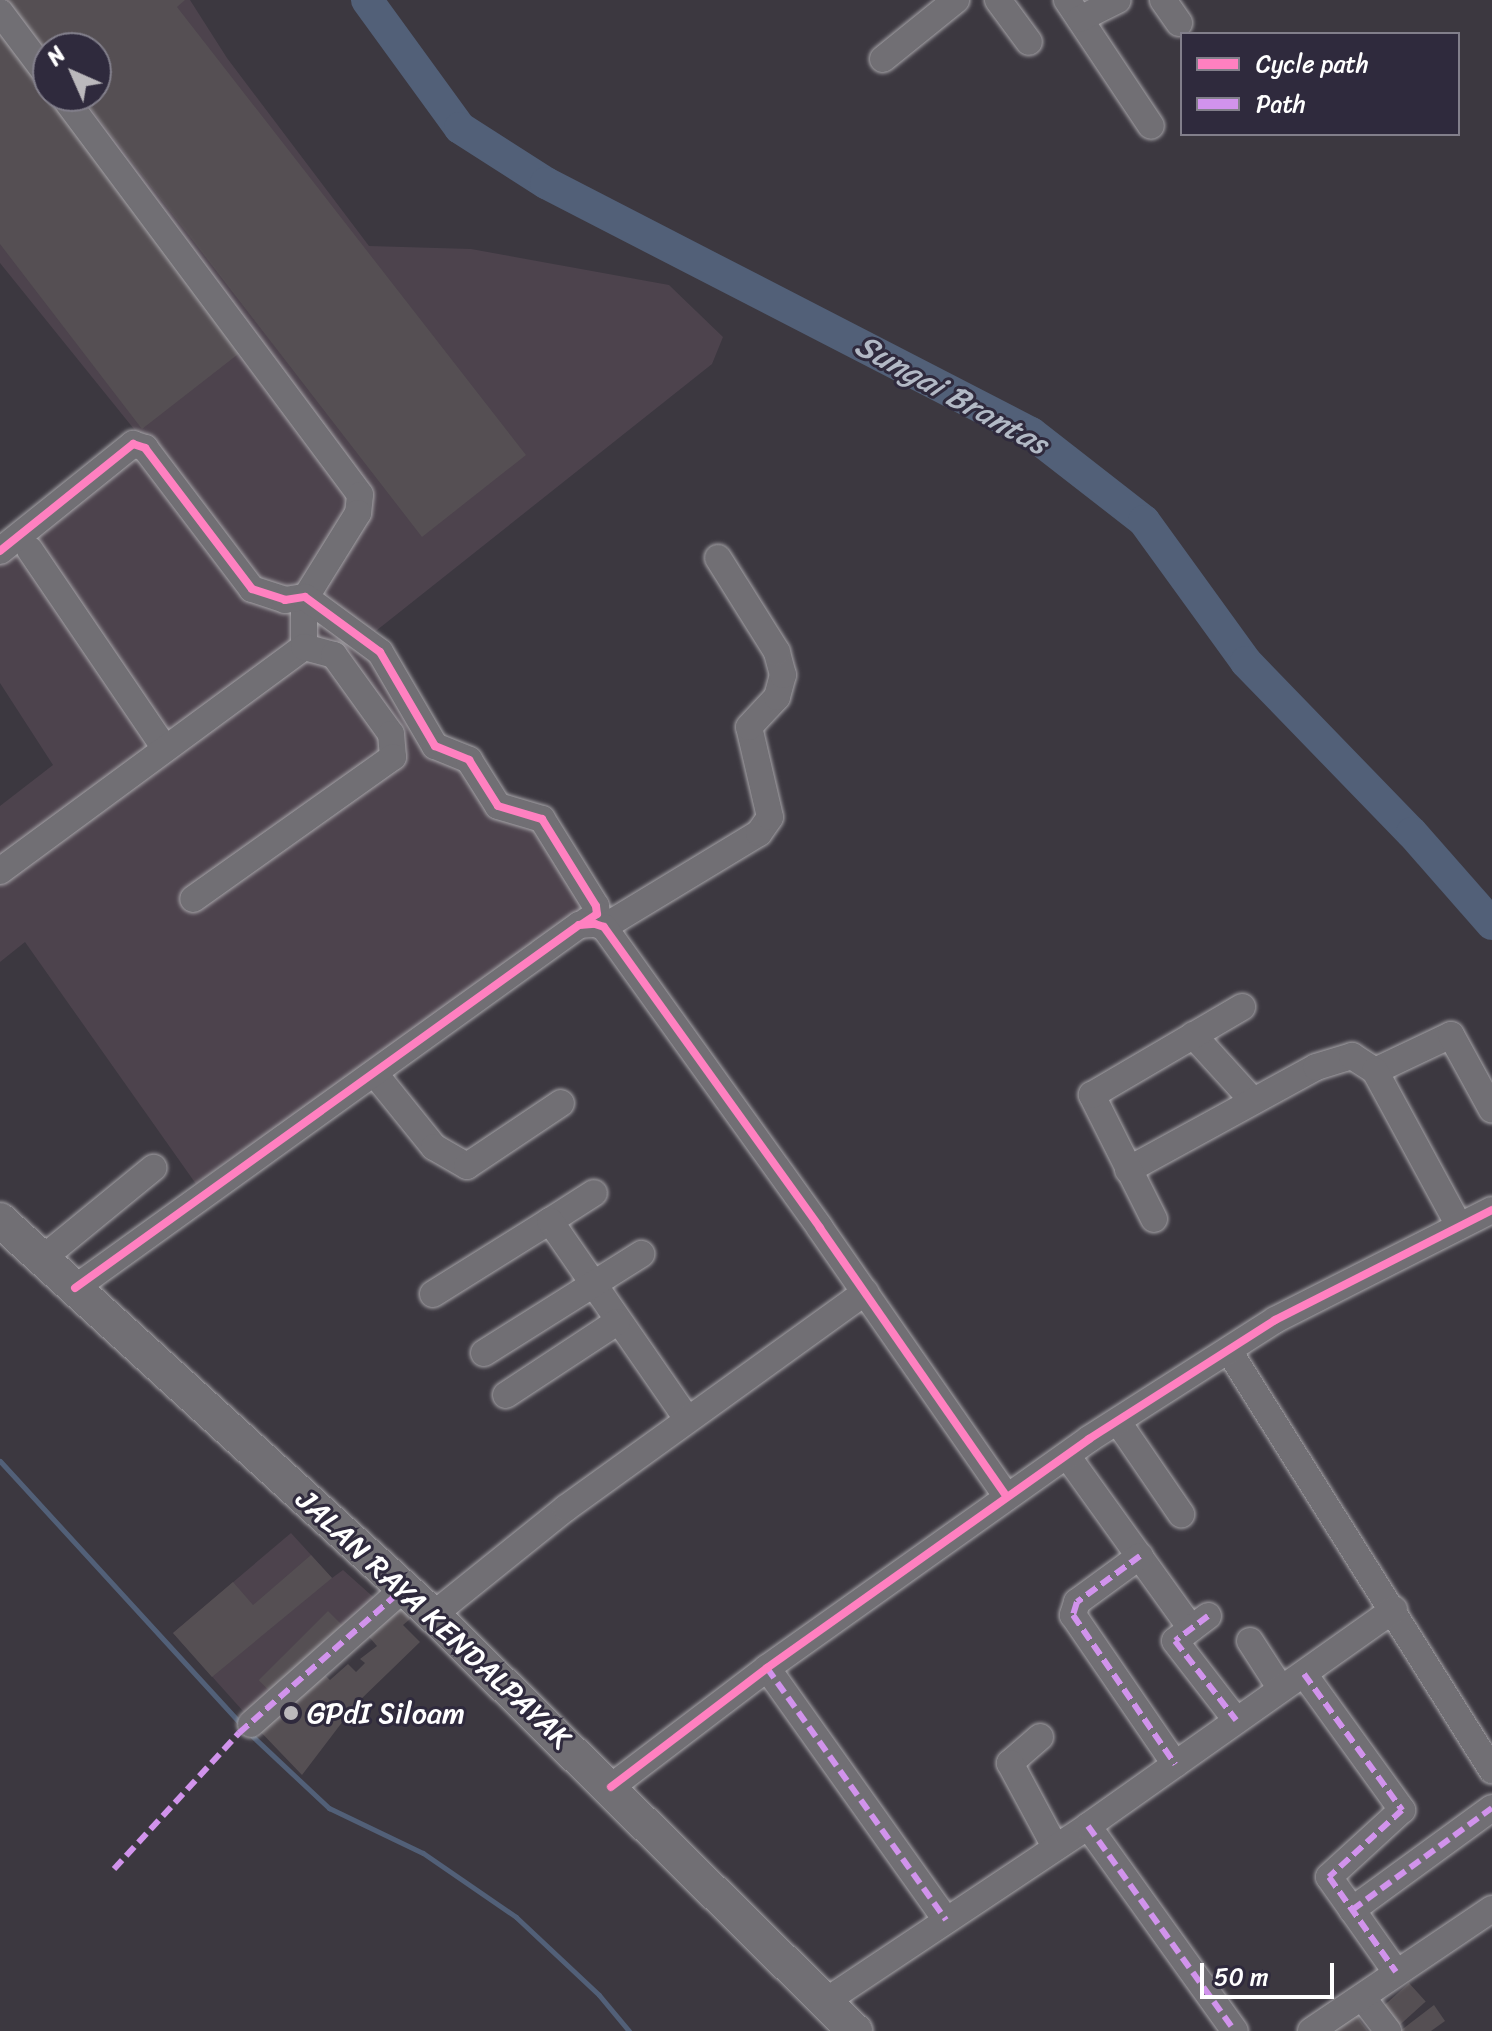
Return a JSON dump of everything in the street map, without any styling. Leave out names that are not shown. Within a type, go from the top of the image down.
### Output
[{"type":"main road","name":"JALAN RAYA KENDALPAYAK","points":[[0,1220],[433,1615],[611,1787],[855,2031]]},
{"type":"street","points":[[883,59],[956,0]]},
{"type":"street","points":[[998,0],[1029,42]]},
{"type":"street","points":[[1118,0],[1074,9],[1151,126]]},
{"type":"street","points":[[1163,0],[1179,23]]},
{"type":"street","points":[[0,12],[32,55]]},
{"type":"street","points":[[75,112],[360,495],[358,513],[305,597],[304,647]]},
{"type":"street","points":[[0,551],[133,444],[153,457],[252,589],[285,600],[305,597],[380,652],[435,746],[469,760],[498,806],[542,819],[596,906],[593,926]]},
{"type":"street","points":[[30,550],[163,746]]},
{"type":"street","points":[[75,1288],[375,1074],[593,926],[759,833],[770,817],[749,727],[777,697],[783,675],[777,652],[718,558]]},
{"type":"street","points":[[0,871],[163,746],[304,647]]},
{"type":"street","points":[[193,899],[387,764],[396,749],[391,734],[334,655],[304,647]]},
{"type":"street","points":[[593,926],[865,1292],[1006,1496]]},
{"type":"street","points":[[1154,1219],[1092,1095],[1242,1007]]},
{"type":"street","points":[[1193,1035],[1253,1101]]},
{"type":"street","points":[[1375,1071],[1451,1035],[1492,1110]]},
{"type":"street","points":[[1128,1170],[1338,1057],[1358,1057],[1375,1071],[1459,1226]]},
{"type":"street","points":[[375,1074],[434,1147],[467,1166],[561,1103]]},
{"type":"street","points":[[42,1259],[153,1168]]},
{"type":"street","points":[[433,1294],[594,1193]]},
{"type":"street","points":[[611,1787],[767,1668],[1006,1496],[1118,1422],[1275,1320],[1492,1210]]},
{"type":"street","points":[[550,1221],[590,1285],[687,1419]]},
{"type":"street","points":[[484,1353],[641,1254]]},
{"type":"street","points":[[433,1615],[687,1419],[865,1292]]},
{"type":"street","points":[[506,1395],[617,1322]]},
{"type":"street","points":[[1229,1351],[1394,1609],[1492,1770]]},
{"type":"street","points":[[1118,1422],[1181,1514]]},
{"type":"street","points":[[1068,1457],[1140,1556],[1200,1622],[1175,1641],[1236,1720]]},
{"type":"street","points":[[1140,1556],[1077,1602],[1073,1615],[1175,1764]]},
{"type":"street","points":[[251,1724],[404,1588]]},
{"type":"street","points":[[826,2001],[1088,1826],[1394,1609]]},
{"type":"street","points":[[1250,1641],[1281,1689]]},
{"type":"street","points":[[767,1668],[946,1920]]},
{"type":"street","points":[[1304,1674],[1402,1810],[1329,1872],[1396,1972]]},
{"type":"street","points":[[1040,1737],[1010,1763],[1055,1847]]},
{"type":"street","points":[[1352,1910],[1492,1808]]},
{"type":"street","points":[[1088,1826],[1235,2031]]},
{"type":"street","points":[[1311,2031],[1396,1972],[1488,1918]]},
{"type":"street","points":[[1362,1997],[1388,2031]]},
{"type":"shaded area","points":[[0,0],[190,0],[227,58],[369,246],[471,249],[669,285],[723,337],[712,364],[367,638],[269,589],[242,563],[0,263]]},
{"type":"shaded area","points":[[135,453],[232,574],[312,606],[377,662],[460,762],[536,823],[585,901],[581,912],[196,1184],[25,942],[0,962],[0,806],[53,765],[0,683],[0,557]]},
{"type":"shaded area","points":[[291,1533],[332,1578],[343,1570],[380,1603],[251,1720],[173,1633]]},
{"type":"building","points":[[7,0],[185,0],[177,7],[526,455],[422,537],[93,112],[112,112],[112,32],[32,32]]},
{"type":"building","points":[[0,30],[32,71],[32,112],[63,112],[246,348],[142,429],[0,244]]},
{"type":"building","points":[[311,1555],[332,1578],[212,1677],[173,1633],[233,1582],[253,1605]]},
{"type":"building","points":[[397,1603],[410,1619],[403,1625],[420,1642],[356,1704],[302,1775],[255,1726],[317,1667],[330,1680],[348,1664],[356,1672],[365,1663],[360,1659],[377,1646],[363,1630]]},
{"type":"building","points":[[328,1611],[349,1632],[280,1702],[259,1680]]},
{"type":"building","points":[[1409,1983],[1426,2002],[1400,2025],[1383,2006]]},
{"type":"building","points":[[1434,2005],[1445,2021],[1431,2031],[1400,2031]]},
{"type":"building","points":[[1354,2012],[1368,2031],[1330,2031]]},
{"type":"waterway","name":"Sungai Brantas","points":[[367,0],[460,128],[546,183],[1031,433],[1144,521],[1246,662],[1412,833],[1492,924]]},
{"type":"waterway","points":[[0,1461],[242,1725]]},
{"type":"waterway","points":[[249,1733],[329,1808],[423,1853],[516,1917],[599,1995],[629,2031]]},
{"type":"marked path","points":[[1140,1556],[1077,1602],[1073,1615],[1175,1764]]},
{"type":"marked path","points":[[114,1869],[239,1733],[404,1588]]},
{"type":"marked path","points":[[1208,1616],[1175,1641],[1236,1720]]},
{"type":"marked path","points":[[767,1668],[946,1920]]},
{"type":"marked path","points":[[1304,1674],[1402,1810],[1329,1877],[1396,1972]]},
{"type":"marked path","points":[[1352,1910],[1492,1808]]},
{"type":"marked path","points":[[1088,1826],[1235,2031]]},
{"type":"cycle path","points":[[0,551],[133,444],[145,448],[252,589],[285,600],[305,597],[380,652],[435,746],[469,760],[498,806],[542,819],[596,906],[597,914],[582,924]]},
{"type":"cycle path","points":[[75,1288],[579,925],[595,924],[604,927],[820,1228],[1006,1496]]},
{"type":"cycle path","points":[[611,1787],[767,1668],[1089,1439],[1275,1320],[1492,1210]]},
{"type":"place","name":"GPdI Siloam","points":[[291,1713]]}]
